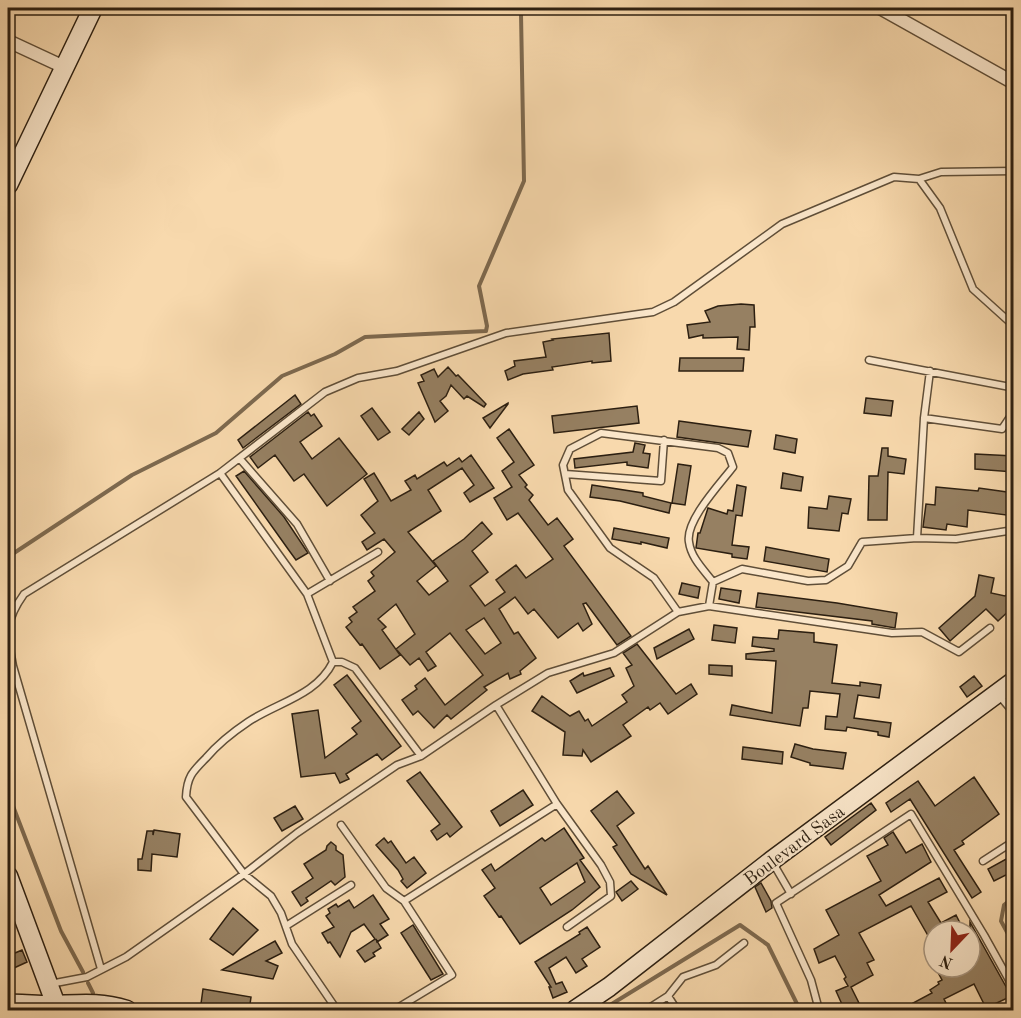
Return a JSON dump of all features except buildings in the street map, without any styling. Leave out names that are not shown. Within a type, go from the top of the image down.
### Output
[{"type":"street","points":[[8,185],[13,160],[64,67],[93,8]]},
{"type":"street","points":[[888,9],[1014,83]]},
{"type":"street","points":[[8,41],[64,67]]},
{"type":"street","name":"Boulevard Sasa","points":[[575,1011],[771,861],[1014,681]]},
{"type":"street","points":[[8,876],[11,899],[50,984],[58,1008]]},
{"type":"street","points":[[8,1004],[58,1008],[77,1003],[110,1005],[127,1011]]},
{"type":"lane","points":[[101,969],[13,666],[8,638],[12,611],[24,594],[220,473],[325,392],[358,378],[397,371],[506,333],[653,312],[674,302],[782,224],[894,177],[919,179],[941,172],[1014,171]]},
{"type":"lane","points":[[919,179],[940,208],[973,289],[1014,326]]},
{"type":"lane","points":[[869,360],[1010,387],[1014,394]]},
{"type":"lane","points":[[917,538],[924,418],[930,371]]},
{"type":"lane","points":[[924,418],[1002,429],[1014,411]]},
{"type":"lane","points":[[678,612],[654,578],[610,548],[568,490],[564,465],[570,449],[602,434],[718,448],[728,453],[733,467],[693,520],[688,541],[696,560],[713,582],[709,606]]},
{"type":"lane","points":[[565,474],[661,480],[664,440]]},
{"type":"lane","points":[[240,459],[297,524],[330,580]]},
{"type":"lane","points":[[220,473],[307,594],[333,662],[327,675],[316,685],[248,722],[216,747],[187,780],[186,797],[244,874],[271,896],[281,913],[291,944],[337,1011]]},
{"type":"lane","points":[[713,582],[742,568],[808,581],[826,580],[848,566],[862,542],[917,538],[956,539],[1014,530]]},
{"type":"lane","points":[[307,594],[378,552]]},
{"type":"lane","points":[[50,984],[87,977],[126,957],[244,874],[297,832],[397,765],[421,756],[495,705],[548,673],[614,652],[678,612],[709,606],[892,633],[922,632],[959,652],[990,628]]},
{"type":"lane","points":[[333,662],[342,662],[356,668],[421,756]]},
{"type":"lane","points":[[997,694],[1014,713]]},
{"type":"lane","points":[[495,705],[557,804],[602,866],[610,882],[611,896],[567,927]]},
{"type":"lane","points":[[404,901],[557,804]]},
{"type":"lane","points":[[819,1011],[811,981],[776,903],[911,814],[1014,989]]},
{"type":"lane","points":[[341,825],[386,888],[404,901],[452,975],[394,1011]]},
{"type":"lane","points":[[983,861],[1014,841]]},
{"type":"lane","points":[[771,861],[791,894]]},
{"type":"lane","points":[[286,926],[351,885]]},
{"type":"lane","points":[[646,1011],[668,996],[683,977],[716,965],[744,943]]},
{"type":"lane","points":[[668,996],[677,1011]]},
{"type":"waterway","points":[[8,557],[132,475],[216,433],[282,376],[335,354],[365,337],[486,331],[479,286],[524,181],[521,14],[524,8]]},
{"type":"waterway","points":[[8,793],[61,931],[83,972]]},
{"type":"waterway","points":[[1014,897],[1004,905],[1001,921],[1014,945]]},
{"type":"waterway","points":[[602,1010],[740,925],[768,945],[800,1010]]},
{"type":"waterway","points":[[88,983],[93,993]]}]
